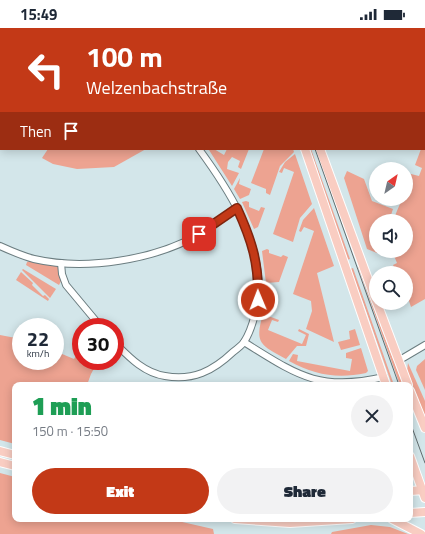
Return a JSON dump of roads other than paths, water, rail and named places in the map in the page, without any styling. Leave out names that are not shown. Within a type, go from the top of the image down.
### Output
[{"type":"main road","points":[[305,150],[385,381]]},
{"type":"main road","points":[[320,150],[369,283]]},
{"type":"main road","points":[[379,310],[407,382]]},
{"type":"main road","points":[[413,398],[425,428]]},
{"type":"main road","points":[[0,451],[12,454]]},
{"type":"main road","points":[[0,462],[12,465]]},
{"type":"main road","points":[[413,464],[425,498]]},
{"type":"main road","points":[[413,491],[423,490]]},
{"type":"main road","points":[[413,513],[425,512]]},
{"type":"main road","points":[[398,522],[421,534]]},
{"type":"street","points":[[124,352],[136,363],[149,371],[164,376],[194,376],[209,371],[224,361],[244,342],[257,310],[259,286],[254,249],[237,208],[200,150]]},
{"type":"street","points":[[0,246],[34,259],[61,263],[110,262],[167,249],[199,234],[237,208]]},
{"type":"street","points":[[61,263],[62,274],[66,285],[94,318]]},
{"type":"street","points":[[244,342],[292,371],[311,379],[331,382]]},
{"type":"street","points":[[398,361],[425,345]]},
{"type":"street","points":[[371,382],[385,381]]},
{"type":"tram line","points":[[315,150],[398,382]]},
{"type":"tram line","points":[[413,430],[425,463]]}]
